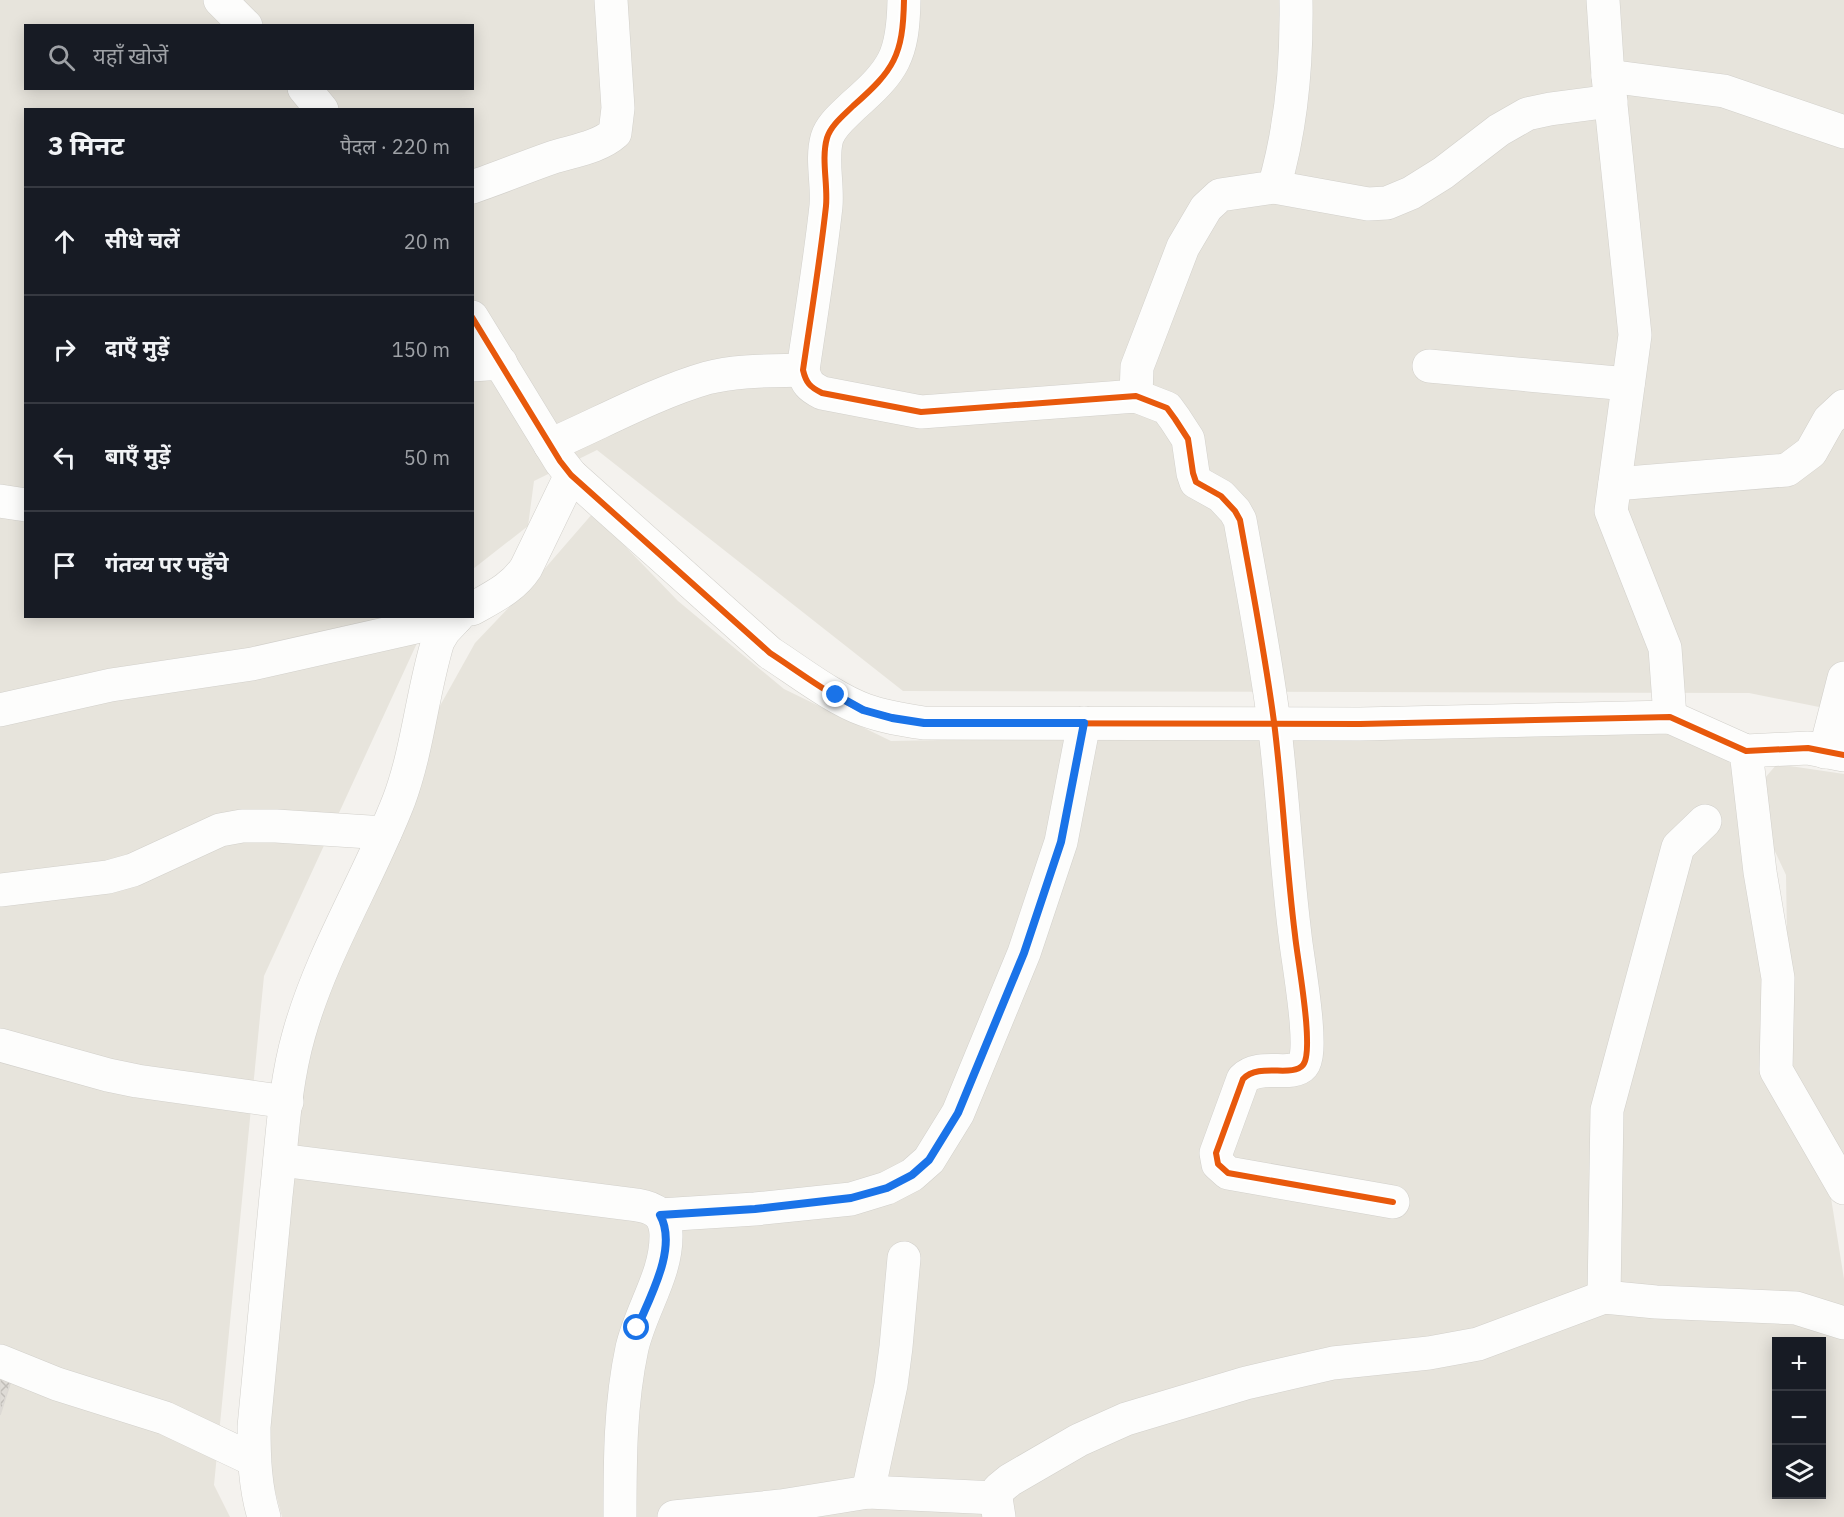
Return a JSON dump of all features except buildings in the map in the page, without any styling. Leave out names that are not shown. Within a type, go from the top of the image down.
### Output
[{"type":"street","points":[[220,0],[244,24]]},
{"type":"street","points":[[474,186],[608,140],[615,133],[618,108],[611,0]]},
{"type":"street","points":[[904,0],[903,20],[894,62],[874,87],[835,125],[828,137],[825,152],[826,204],[803,370],[805,379],[810,386],[822,393],[921,412],[1136,396],[1167,408],[1175,419],[1188,439],[1196,482],[1221,496],[1240,520],[1274,724],[1295,936],[1303,988],[1307,1052],[1304,1064],[1298,1069],[1253,1071],[1243,1079],[1216,1153],[1218,1164],[1228,1173],[1393,1202]]},
{"type":"street","points":[[1275,187],[1284,155],[1295,63],[1296,0]]},
{"type":"street","points":[[1603,0],[1635,335],[1611,511],[1665,648],[1670,717]]},
{"type":"street","points":[[1136,396],[1137,368],[1183,247],[1206,208],[1220,195],[1275,187],[1368,204],[1387,203],[1411,193],[1435,178],[1499,130],[1527,114],[1550,109],[1610,89],[1724,92],[1844,132]]},
{"type":"street","points":[[306,90],[320,108]]},
{"type":"street","points":[[474,323],[487,364],[571,475],[770,652],[863,710],[892,718],[924,723],[1372,724],[1670,717],[1746,751],[1808,748],[1834,753],[1844,678]]},
{"type":"street","points":[[1429,366],[1628,384]]},
{"type":"street","points":[[550,445],[678,388],[709,378],[803,370]]},
{"type":"street","points":[[1615,484],[1787,470],[1811,452],[1829,420],[1844,406]]},
{"type":"street","points":[[474,608],[510,588],[519,579],[571,475]]},
{"type":"street","points":[[0,501],[24,505]]},
{"type":"street","points":[[0,710],[111,685],[252,664],[445,618]]},
{"type":"street","points":[[264,1517],[259,1499],[254,1460],[254,1427],[280,1160],[298,1036],[311,994],[385,833],[407,775],[438,641],[458,618]]},
{"type":"street","points":[[660,1215],[755,1209],[851,1198],[887,1188],[912,1175],[929,1160],[958,1113],[1024,953],[1061,842],[1084,723]]},
{"type":"street","points":[[1746,751],[1760,873],[1778,978],[1776,1070],[1844,1188]]},
{"type":"street","points":[[1604,1297],[1607,1110],[1678,847],[1705,821]]},
{"type":"street","points":[[0,890],[78,881],[133,870],[220,830],[242,826],[385,833]]},
{"type":"street","points":[[0,1045],[137,1081],[287,1102]]},
{"type":"street","points":[[280,1160],[651,1207],[660,1215],[664,1223],[665,1247],[658,1278],[637,1328],[625,1390],[621,1425],[620,1517]]},
{"type":"street","points":[[868,1492],[892,1376],[904,1258]]},
{"type":"street","points":[[674,1517],[781,1506],[868,1492],[998,1508],[999,1490],[1023,1472],[1079,1440],[1126,1419],[1237,1386],[1333,1363],[1430,1353],[1478,1344],[1604,1297],[1656,1302],[1796,1308],[1844,1323]]},
{"type":"street","points":[[0,1361],[57,1384],[165,1418],[254,1460]]},
{"type":"shaded area","points":[[0,0],[1844,0],[1844,712],[1749,693],[903,691],[597,450],[534,481],[528,526],[474,568],[474,108],[24,108],[24,618],[429,618],[264,976],[214,1485],[230,1517],[0,1517]]},
{"type":"shaded area","points":[[593,513],[678,601],[784,689],[891,741],[1670,725],[1722,747],[1738,780],[1770,981],[1767,1074],[1831,1198],[1844,1279],[1844,1517],[282,1517],[262,1441],[292,1126],[338,948],[414,807],[436,713],[475,643],[534,581]]},
{"type":"shaded area","points":[[1777,764],[1844,774],[1844,1163],[1803,1101],[1789,1057],[1786,875],[1765,830],[1764,779]]},
{"type":"cycle path","points":[[904,0],[901,35],[894,60],[878,82],[835,125],[827,138],[825,146],[826,206],[803,370],[807,381],[822,393],[921,412],[1136,396],[1167,408],[1175,419],[1188,439],[1196,482],[1221,496],[1240,520],[1274,722],[1306,1024],[1306,1056],[1303,1065],[1291,1070],[1258,1071],[1243,1079],[1216,1153],[1218,1164],[1228,1173],[1393,1202]]},
{"type":"cycle path","points":[[474,320],[560,461],[571,475],[770,653],[829,692],[872,712],[924,723],[1360,724],[1670,717],[1746,751],[1808,748],[1844,755]]},
{"type":"route","points":[[637,1328],[658,1278],[665,1247],[666,1235],[660,1215],[755,1209],[851,1198],[887,1188],[912,1175],[929,1160],[958,1113],[1024,953],[1061,842],[1084,723],[924,723],[863,710],[836,695]]}]
